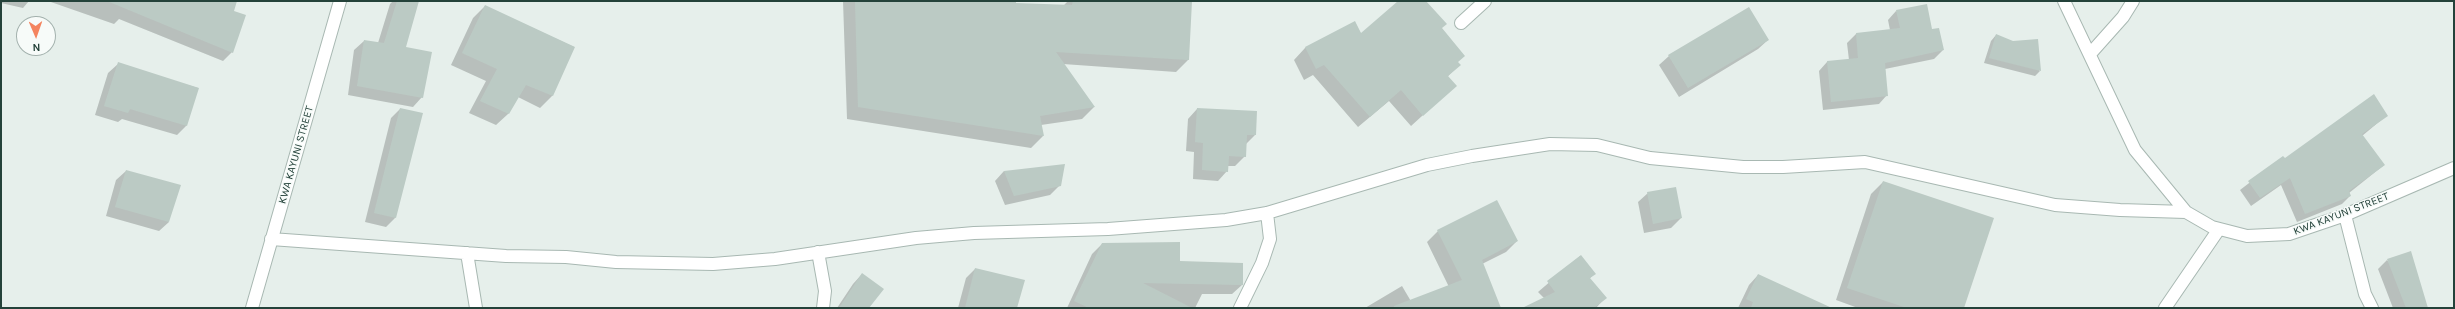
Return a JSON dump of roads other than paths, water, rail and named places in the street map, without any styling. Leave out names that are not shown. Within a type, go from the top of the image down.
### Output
[{"type":"street","name":"KWA KAYUNI STREET","points":[[252,308],[340,1]]},
{"type":"street","points":[[1461,23],[1485,1]]},
{"type":"street","name":"KWA KAYUNI STREET","points":[[2064,1],[2135,150],[2186,212],[2219,229],[2261,236],[2290,234],[2345,215],[2454,168]]},
{"type":"street","points":[[2090,54],[2123,17],[2133,1]]},
{"type":"street","points":[[271,239],[467,253],[566,257],[616,262],[713,264],[775,259],[916,238],[974,233],[1108,229],[1226,220],[1267,213],[1427,165],[1472,156],[1550,144],[1597,145],[1650,158],[1736,166],[1783,167],[1865,162],[2056,205],[2120,210],[2186,212]]},
{"type":"street","points":[[1240,308],[1262,263],[1270,239],[1267,213]]},
{"type":"street","points":[[2345,215],[2365,294],[2372,308]]},
{"type":"street","points":[[2165,308],[2219,229]]},
{"type":"street","points":[[818,252],[825,291],[823,308]]},
{"type":"street","points":[[467,253],[476,308]]}]
